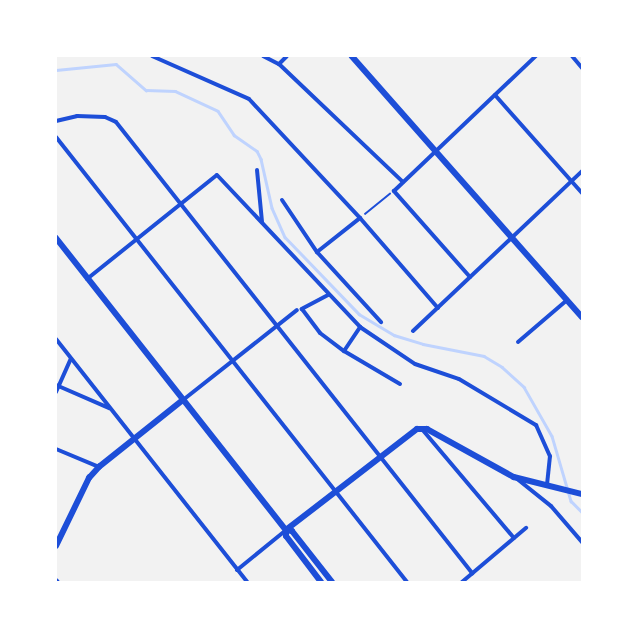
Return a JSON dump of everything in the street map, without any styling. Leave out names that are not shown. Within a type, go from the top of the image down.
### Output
[{"type":"main road","points":[[56,238],[286,530],[286,536],[321,582]]},
{"type":"main road","points":[[286,530],[292,531],[332,582]]},
{"type":"street","points":[[152,56],[249,99],[360,218],[438,308]]},
{"type":"street","points":[[263,56],[279,64],[403,182]]},
{"type":"street","points":[[279,64],[286,56]]},
{"type":"street","points":[[352,56],[582,317]]},
{"type":"street","points":[[470,277],[394,191],[536,56]]},
{"type":"street","points":[[572,56],[582,68]]},
{"type":"street","points":[[495,95],[582,193]]},
{"type":"street","points":[[56,121],[77,116],[105,117],[116,122],[472,573]]},
{"type":"street","points":[[56,137],[407,582]]},
{"type":"street","points":[[257,170],[262,222]]},
{"type":"street","points":[[413,331],[582,171]]},
{"type":"street","points":[[87,278],[217,175],[328,295],[360,327],[415,364],[459,379],[536,425],[550,456],[548,486]]},
{"type":"street","points":[[282,200],[317,252],[381,322]]},
{"type":"street","points":[[317,252],[360,218]]},
{"type":"street","points":[[328,295],[302,309],[320,333],[344,351],[400,384]]},
{"type":"street","points":[[518,342],[567,300]]},
{"type":"street","points":[[56,546],[90,478],[99,467],[296,310]]},
{"type":"street","points":[[344,351],[360,327]]},
{"type":"street","points":[[56,339],[247,582]]},
{"type":"street","points":[[56,392],[57,386],[71,359]]},
{"type":"street","points":[[57,386],[111,408]]},
{"type":"street","points":[[237,570],[335,490],[419,429]]},
{"type":"street","points":[[419,429],[462,447],[514,477],[551,506],[582,542]]},
{"type":"street","points":[[419,429],[514,538]]},
{"type":"street","points":[[56,448],[99,467]]},
{"type":"street","points":[[514,477],[581,494]]},
{"type":"street","points":[[462,582],[526,528]]},
{"type":"path","points":[[360,218],[394,191]]},
{"type":"waterway","points":[[56,70],[116,64],[146,90],[175,91],[218,111],[234,135],[257,151],[261,159],[272,208],[285,237],[359,314],[394,335],[423,344],[484,356],[502,367],[524,387],[552,436],[571,501],[582,512]]}]
